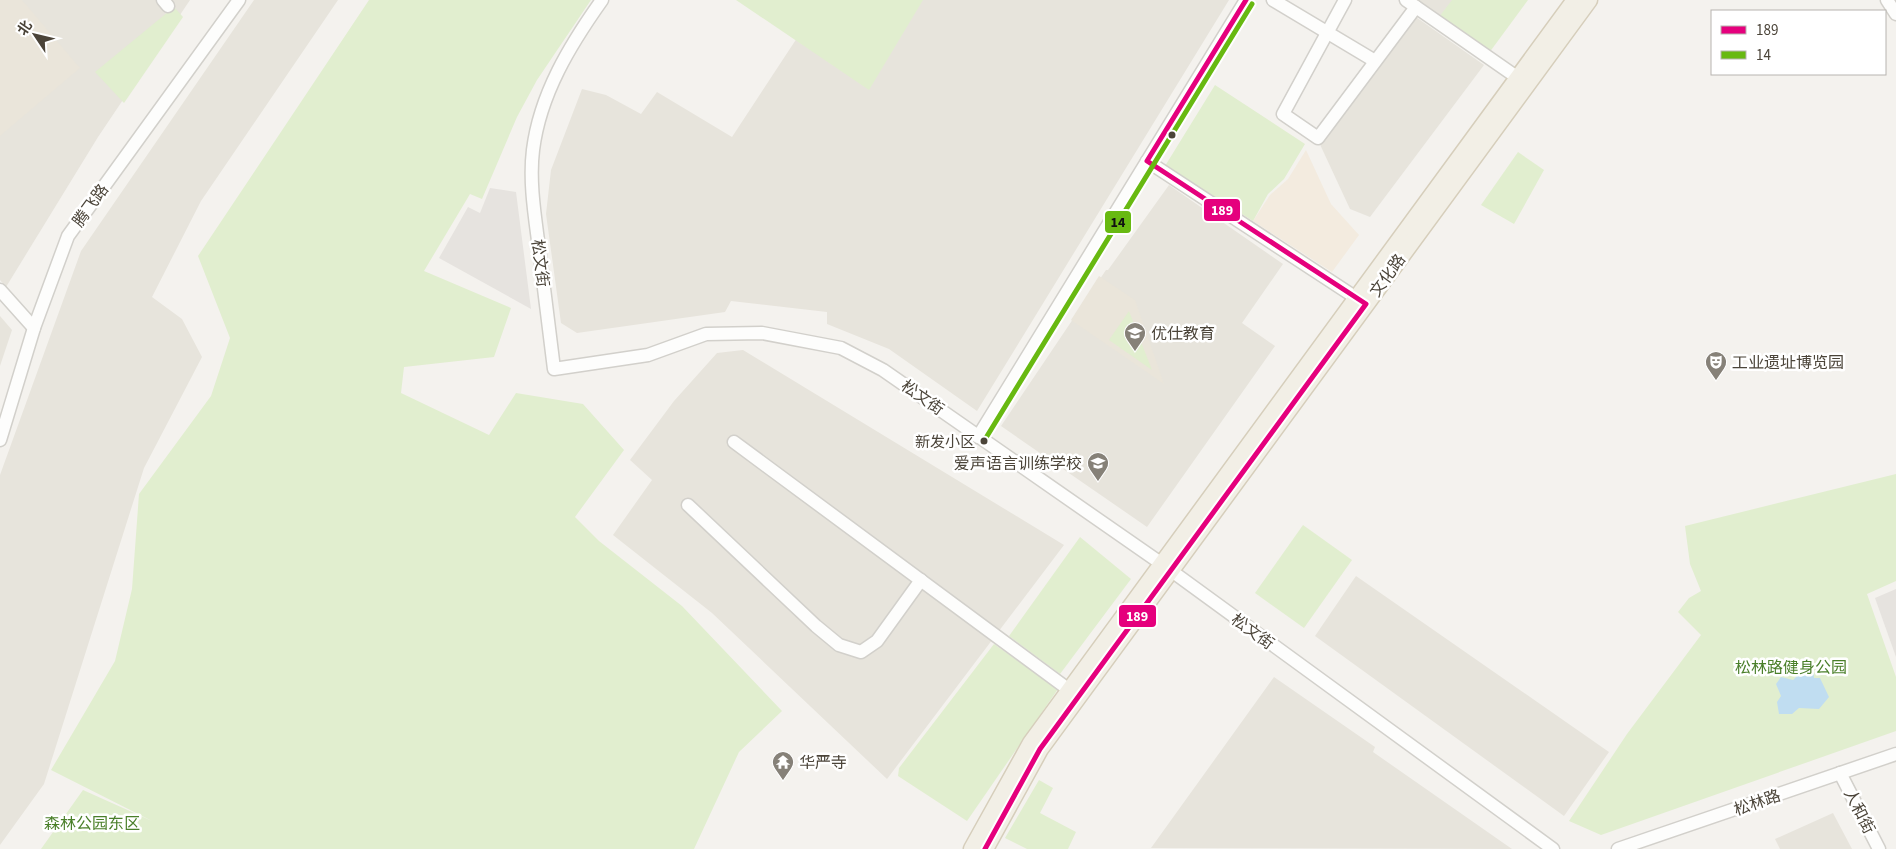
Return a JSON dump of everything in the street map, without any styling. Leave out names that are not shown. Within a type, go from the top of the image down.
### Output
[{"type":"main road","name":"文化路","points":[[972,849],[1031,743],[1074,693],[1361,301],[1589,0]]},
{"type":"main road","name":"文化路","points":[[1361,301],[1571,1]]},
{"type":"main road","name":"文化路","points":[[985,849],[1040,749],[1074,693]]},
{"type":"street","name":"腾飞路","points":[[0,440],[34,328],[68,236],[239,0]]},
{"type":"street","name":"松文街","points":[[602,0],[583,27],[560,66],[544,102],[533,150],[533,202],[554,369],[648,354],[706,334],[762,333],[808,340],[841,348],[883,370],[1166,567],[1553,849]]},
{"type":"street","points":[[978,437],[1246,0]]},
{"type":"street","points":[[1273,0],[1375,61]]},
{"type":"street","points":[[1345,0],[1283,114],[1318,138],[1375,61],[1411,3],[1518,78]]},
{"type":"street","points":[[1887,0],[1896,14]]},
{"type":"street","points":[[1146,162],[1361,301]]},
{"type":"street","points":[[0,290],[34,328]]},
{"type":"street","points":[[734,442],[1074,693]]},
{"type":"street","points":[[688,505],[816,626],[839,644],[861,652],[878,642],[921,580]]},
{"type":"street","name":"松林路","points":[[1618,849],[1896,754]]},
{"type":"street","name":"人和街","points":[[1840,773],[1879,849]]},
{"type":"shaded area","points":[[0,0],[190,0],[98,137],[6,287],[0,280]]},
{"type":"shaded area","points":[[0,0],[22,0],[80,68],[0,136]]},
{"type":"shaded area","points":[[254,0],[338,0],[201,201],[152,297],[182,319],[202,357],[144,468],[44,784],[0,845],[0,475],[81,251]]},
{"type":"shaded area","points":[[822,0],[1229,0],[977,411],[889,349],[827,324],[827,312],[731,301],[725,312],[577,333],[561,323],[546,214],[551,170],[582,89],[606,95],[641,114],[657,92],[732,137]]},
{"type":"shaded area","points":[[1406,0],[1472,0],[1450,31]]},
{"type":"shaded area","points":[[1413,15],[1484,65],[1370,217],[1350,209],[1317,138]]},
{"type":"shaded area","points":[[1306,150],[1331,204],[1359,235],[1332,272],[1253,221],[1270,195],[1288,179]]},
{"type":"shaded area","points":[[1169,185],[1283,264],[1242,323],[1275,346],[1147,527],[1001,426],[1106,270],[1108,270]]},
{"type":"shaded area","points":[[490,188],[516,192],[531,309],[439,258],[468,207],[480,213]]},
{"type":"shaded area","name":"优仕教育","points":[[1099,276],[1135,300],[1164,384],[1071,320]]},
{"type":"shaded area","points":[[0,316],[12,330],[0,366]]},
{"type":"shaded area","name":"新发小区","points":[[743,350],[1064,545],[887,779],[712,613],[613,535],[652,480],[630,460],[674,401],[717,353]]},
{"type":"shaded area","points":[[1356,576],[1609,752],[1564,816],[1315,636]]},
{"type":"shaded area","points":[[1896,589],[1896,657],[1875,598]]},
{"type":"shaded area","points":[[1274,677],[1375,747],[1373,752],[1512,849],[1151,848]]},
{"type":"shaded area","points":[[1833,813],[1852,849],[1780,849],[1775,839]]},
{"type":"green space","name":"森林公园东区","points":[[369,0],[591,0],[537,80],[517,117],[482,199],[470,194],[424,271],[511,308],[494,357],[404,367],[401,393],[489,435],[516,393],[583,404],[624,450],[575,517],[599,541],[682,606],[782,711],[739,752],[694,849],[41,849],[83,790],[152,821],[51,770],[115,661],[132,589],[139,494],[211,396],[230,338],[198,256]]},
{"type":"green space","points":[[736,0],[923,0],[869,90]]},
{"type":"green space","points":[[1452,0],[1528,0],[1489,53],[1439,17]]},
{"type":"green space","points":[[174,7],[183,17],[124,103],[95,72]]},
{"type":"green space","points":[[1215,85],[1305,144],[1284,179],[1268,194],[1253,221],[1165,166]]},
{"type":"green space","points":[[1518,152],[1544,170],[1514,224],[1481,205]]},
{"type":"green space","points":[[1129,311],[1152,370],[1109,340]]},
{"type":"green space","name":"松林路健身公园","points":[[1896,474],[1896,581],[1867,594],[1896,677],[1896,731],[1601,835],[1569,821],[1627,734],[1701,635],[1678,612],[1689,598],[1701,591],[1690,564],[1685,526]]},
{"type":"green space","points":[[1303,525],[1352,560],[1304,628],[1255,593]]},
{"type":"green space","points":[[1080,537],[1131,579],[1060,674],[1009,636]]},
{"type":"green space","points":[[994,644],[1058,689],[967,821],[898,776],[899,768]]},
{"type":"green space","points":[[1039,780],[1053,788],[1040,813],[1076,832],[1068,849],[1027,849],[1005,838]]},
{"type":"water","points":[[1813,669],[1814,678],[1820,678],[1829,697],[1819,709],[1799,708],[1792,714],[1779,714],[1777,702],[1781,696],[1776,684],[1781,677],[1793,680],[1802,671]]},
{"type":"transit line","name":"189","points":[[985,849],[1040,749],[1366,304],[1147,161],[1246,0]]},
{"type":"transit line","name":"14","points":[[984,441],[1252,4]]},
{"type":"place","name":"优仕教育","points":[[1135,352]]},
{"type":"place","name":"工业遗址博览园","points":[[1716,381]]},
{"type":"place","name":"新发小区","points":[[984,441]]},
{"type":"place","name":"爱声语言训练学校","points":[[1098,482]]},
{"type":"place","name":"华严寺","points":[[783,781]]}]
